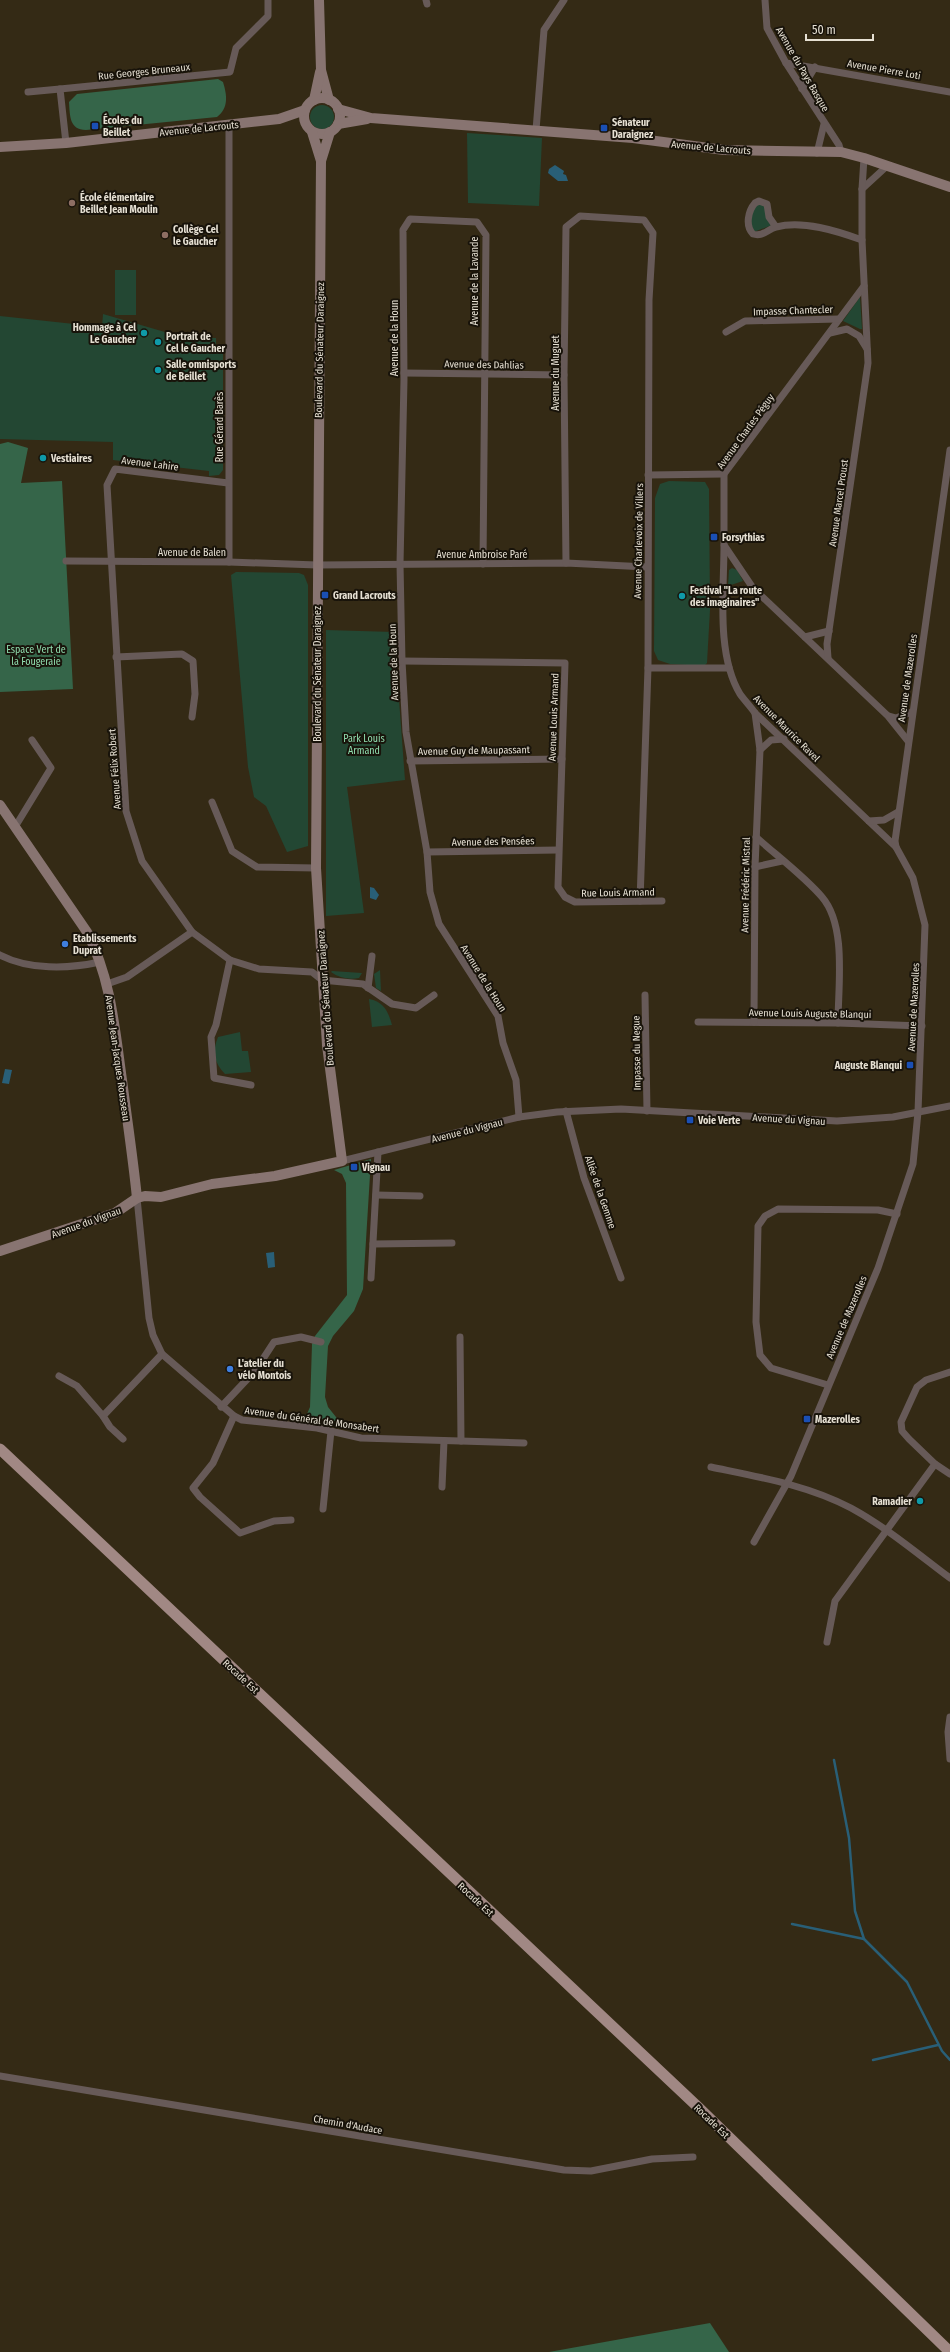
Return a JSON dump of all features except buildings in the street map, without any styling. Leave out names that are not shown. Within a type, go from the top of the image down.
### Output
[{"type":"main road","name":"Rocade Est","points":[[0,1448],[677,2087],[950,2352]]},
{"type":"street","name":"Rue Georges Bruneaux","points":[[28,92],[230,72],[236,48],[268,16],[268,0]]},
{"type":"street","points":[[319,0],[321,70],[314,100],[305,110],[305,124],[312,132],[324,134],[330,132],[338,124],[338,109],[330,100],[321,70]]},
{"type":"street","points":[[536,130],[544,30],[563,0]]},
{"type":"street","name":"Avenue du Pays Basque","points":[[765,0],[767,28],[786,63],[841,152]]},
{"type":"street","name":"Avenue Pierre Loti","points":[[786,63],[950,92]]},
{"type":"street","points":[[802,89],[815,67]]},
{"type":"street","points":[[60,89],[66,142]]},
{"type":"street","points":[[314,100],[330,100]]},
{"type":"street","name":"Avenue de Lacrouts","points":[[338,109],[371,118],[633,138],[724,150],[817,153],[841,152],[864,158],[950,187]]},
{"type":"street","name":"Avenue de Lacrouts","points":[[0,147],[66,142],[279,119],[305,110]]},
{"type":"street","name":"Avenue de Lacrouts","points":[[338,124],[371,118]]},
{"type":"street","name":"Avenue de Lacrouts","points":[[279,119],[305,124]]},
{"type":"street","name":"Avenue du Pays Basque","points":[[817,153],[824,124]]},
{"type":"street","name":"Rue Gérard Barès","points":[[229,125],[229,562]]},
{"type":"street","name":"Boulevard du Sénateur Daraignez","points":[[312,132],[321,161]]},
{"type":"street","name":"Boulevard du Sénateur Daraignez","points":[[330,132],[321,161],[316,868],[327,1044],[342,1161]]},
{"type":"street","name":"Avenue Marcel Proust","points":[[828,658],[829,630],[868,363],[862,240],[862,189],[864,158]]},
{"type":"street","points":[[862,189],[887,166]]},
{"type":"street","points":[[776,226],[769,217],[767,204],[759,201],[754,204],[748,218],[751,232],[759,234],[776,226],[828,228],[862,240]]},
{"type":"street","name":"Avenue du Muguet","points":[[566,563],[564,375],[566,227],[580,216],[607,218]]},
{"type":"street","name":"Avenue Charlevoix de Villers","points":[[607,218],[644,220],[653,233],[649,300],[647,567],[648,668],[640,901]]},
{"type":"street","name":"Avenue de la Houn","points":[[445,220],[410,219],[403,230],[404,373],[400,564],[402,661],[410,761],[427,852],[430,892],[439,924],[498,1016],[503,1043],[516,1080],[519,1117]]},
{"type":"street","name":"Avenue de la Lavande","points":[[445,220],[477,222],[486,235],[483,374]]},
{"type":"street","name":"Avenue Charles Péguy","points":[[724,545],[724,474],[864,286]]},
{"type":"street","name":"Impasse Chantecler","points":[[726,332],[745,321],[839,319]]},
{"type":"street","points":[[830,332],[847,329],[859,336],[868,350]]},
{"type":"street","name":"Avenue des Dahlias","points":[[404,373],[564,375]]},
{"type":"street","points":[[483,374],[483,564]]},
{"type":"street","name":"Avenue de Mazerolles","points":[[754,1542],[788,1482],[878,1268],[913,1164],[918,1112],[925,925],[913,878],[896,847],[898,812],[950,450]]},
{"type":"street","name":"Avenue Lahire","points":[[110,562],[107,485],[115,469],[228,484]]},
{"type":"street","points":[[648,475],[724,474]]},
{"type":"street","points":[[724,545],[753,588],[888,716],[908,741]]},
{"type":"street","name":"Avenue Maurice Ravel","points":[[724,545],[724,641],[729,668],[740,693],[756,713],[896,847]]},
{"type":"street","name":"Avenue de Balen","points":[[66,561],[229,562],[317,565]]},
{"type":"street","name":"Avenue Félix Robert","points":[[110,562],[126,811],[142,861],[192,932],[230,960],[259,969],[312,972],[322,980]]},
{"type":"street","name":"Avenue Ambroise Paré","points":[[317,565],[566,563],[647,567]]},
{"type":"street","points":[[805,637],[829,630]]},
{"type":"street","points":[[116,656],[182,654],[193,661],[195,694],[192,717]]},
{"type":"street","name":"Avenue Louis Armand","points":[[402,661],[564,663],[558,887],[565,897],[575,902]]},
{"type":"street","points":[[648,668],[729,668]]},
{"type":"street","points":[[888,716],[896,718],[912,712]]},
{"type":"street","name":"Avenue Frédéric Mistral","points":[[754,1022],[755,867],[760,750],[756,713]]},
{"type":"street","points":[[760,750],[771,740],[784,739]]},
{"type":"street","points":[[15,827],[51,768],[32,740]]},
{"type":"street","name":"Avenue Guy de Maupassant","points":[[410,761],[562,759]]},
{"type":"street","points":[[212,802],[232,851],[257,867],[316,868]]},
{"type":"street","name":"Avenue Jean-Jacques Rousseau","points":[[0,805],[87,932],[100,962],[115,1025],[137,1198]]},
{"type":"street","points":[[869,822],[884,820],[898,812]]},
{"type":"street","points":[[756,837],[822,897],[834,918],[838,940],[838,1023]]},
{"type":"street","name":"Avenue des Pensées","points":[[427,852],[558,850]]},
{"type":"street","points":[[755,867],[782,861]]},
{"type":"street","name":"Rue Louis Armand","points":[[575,902],[662,901]]},
{"type":"street","points":[[106,984],[127,977],[192,932]]},
{"type":"street","points":[[0,956],[16,963],[52,966],[87,965],[100,962]]},
{"type":"street","points":[[368,988],[372,956]]},
{"type":"street","points":[[230,960],[216,1025],[211,1037],[214,1078],[251,1085]]},
{"type":"street","points":[[322,980],[363,984],[392,1004],[416,1008],[434,996]]},
{"type":"street","name":"Impasse du Negue","points":[[645,995],[647,1110]]},
{"type":"street","name":"Avenue Louis Auguste Blanqui","points":[[698,1022],[838,1023],[922,1026]]},
{"type":"street","name":"Avenue du Vignau","points":[[0,1251],[115,1213],[137,1198],[165,1196],[212,1184],[275,1176],[519,1117],[566,1111],[599,1109],[647,1110],[837,1121],[870,1120],[950,1106]]},
{"type":"street","name":"Allée de la Gemme","points":[[566,1111],[584,1178],[621,1278]]},
{"type":"street","points":[[371,1278],[378,1152]]},
{"type":"street","points":[[376,1195],[420,1196]]},
{"type":"street","name":"Avenue du Général de Monsabert","points":[[137,1198],[149,1318],[153,1335],[162,1354],[221,1407],[234,1416],[242,1420],[331,1431],[361,1438],[524,1443]]},
{"type":"street","points":[[828,1385],[771,1368],[760,1355],[756,1322],[758,1226],[765,1216],[778,1209],[878,1210],[897,1214]]},
{"type":"street","points":[[373,1244],[452,1243]]},
{"type":"street","points":[[221,1407],[254,1371],[274,1342],[302,1337],[321,1342]]},
{"type":"street","points":[[460,1337],[461,1441]]},
{"type":"street","points":[[103,1416],[162,1354]]},
{"type":"street","points":[[950,1372],[926,1380],[917,1387],[901,1422],[902,1430],[909,1439],[935,1464],[950,1474]]},
{"type":"street","points":[[59,1376],[77,1386],[103,1416],[110,1427],[123,1439]]},
{"type":"street","points":[[234,1416],[213,1463],[193,1488],[200,1497],[240,1533],[274,1521],[290,1520]]},
{"type":"street","points":[[323,1509],[331,1431]]},
{"type":"street","points":[[442,1487],[444,1441]]},
{"type":"street","points":[[827,1642],[835,1601],[935,1464]]},
{"type":"street","points":[[711,1467],[788,1482],[850,1508],[886,1530],[950,1578]]},
{"type":"street","points":[[950,1717],[948,1732],[950,1759]]},
{"type":"street","name":"Chemin d'Audace","points":[[0,2076],[564,2170],[591,2171],[652,2159],[693,2156]]},
{"type":"green space","points":[[218,79],[223,82],[226,101],[224,110],[217,117],[86,130],[80,129],[73,125],[70,117],[69,102],[77,94]]},
{"type":"green space","points":[[322,105],[331,108],[334,117],[331,126],[322,129],[313,126],[310,117],[313,108]]},
{"type":"green space","points":[[467,133],[542,138],[539,206],[468,203]]},
{"type":"green space","points":[[757,204],[762,204],[766,207],[772,225],[754,232],[751,225],[751,218]]},
{"type":"green space","points":[[115,270],[136,270],[136,315],[115,315]]},
{"type":"green space","points":[[860,297],[862,329],[843,321]]},
{"type":"green space","points":[[103,314],[182,337],[216,338],[216,349],[223,349],[223,470],[219,475],[209,476],[209,471],[113,460],[113,442],[0,439],[0,316],[102,327]]},
{"type":"green space","name":"Espace Vert de la Fougeraie","points":[[8,442],[28,448],[21,483],[62,481],[73,689],[0,692],[0,444]]},
{"type":"green space","points":[[669,481],[705,482],[709,489],[710,610],[707,663],[704,666],[670,664],[658,660],[654,651],[655,498],[660,484]]},
{"type":"green space","points":[[732,568],[737,570],[743,581],[728,586],[729,570]]},
{"type":"green space","points":[[236,572],[299,573],[304,575],[308,585],[308,846],[287,852],[266,806],[254,797],[248,767],[231,575]]},
{"type":"green space","name":"Park Louis Armand","points":[[326,630],[394,632],[405,780],[347,787],[364,913],[326,916]]},
{"type":"green space","points":[[380,970],[381,991],[376,988],[374,974]]},
{"type":"green space","points":[[331,972],[362,973],[359,978],[348,979],[337,976]]},
{"type":"green space","points":[[369,999],[378,1002],[385,1008],[392,1025],[372,1027]]},
{"type":"green space","points":[[240,1032],[242,1051],[248,1051],[251,1072],[225,1074],[218,1066],[216,1061],[216,1042],[218,1037]]},
{"type":"green space","points":[[371,1159],[363,1289],[354,1311],[333,1336],[328,1346],[325,1397],[328,1407],[340,1422],[301,1416],[307,1414],[310,1407],[312,1344],[315,1336],[347,1295],[346,1183],[342,1174],[334,1170]]},
{"type":"green space","points":[[710,2323],[729,2352],[549,2352]]},
{"type":"water","points":[[555,165],[564,171],[563,174],[566,175],[568,181],[558,181],[548,173],[549,169]]},
{"type":"water","points":[[370,887],[374,888],[379,895],[376,900],[370,898]]},
{"type":"water","points":[[5,1069],[12,1070],[9,1084],[2,1083]]},
{"type":"water","points":[[274,1252],[275,1267],[268,1268],[266,1253]]},
{"type":"waterway","points":[[834,1760],[849,1838],[855,1911],[864,1939],[907,1982],[942,2051],[950,2060]]},
{"type":"waterway","points":[[792,1924],[864,1939]]},
{"type":"waterway","points":[[873,2060],[938,2045]]},
{"type":"place","name":"Écoles du Beillet","points":[[95,126]]},
{"type":"place","name":"Sénateur Daraignez","points":[[604,128]]},
{"type":"place","name":"École élémentaire Beillet Jean Moulin","points":[[72,203]]},
{"type":"place","name":"Collège Cel le Gaucher","points":[[165,235]]},
{"type":"place","name":"Hommage à Cel Le Gaucher","points":[[144,333]]},
{"type":"place","name":"Portrait de Cel le Gaucher","points":[[158,342]]},
{"type":"place","name":"Salle omnisports de Beillet","points":[[158,370]]},
{"type":"place","name":"Vestiaires","points":[[43,458]]},
{"type":"place","name":"Forsythias","points":[[714,537]]},
{"type":"place","name":"Grand Lacrouts","points":[[325,595]]},
{"type":"place","name":"Festival \"La route des imaginaires\"","points":[[682,596]]},
{"type":"place","name":"Etablissements Duprat","points":[[65,944]]},
{"type":"place","name":"Auguste Blanqui","points":[[910,1065]]},
{"type":"place","name":"Voie Verte","points":[[690,1120]]},
{"type":"place","name":"Vignau","points":[[354,1167]]},
{"type":"place","name":"L'atelier du vélo Montois","points":[[230,1369]]},
{"type":"place","name":"Mazerolles","points":[[807,1419]]},
{"type":"place","name":"Ramadier","points":[[920,1501]]}]
